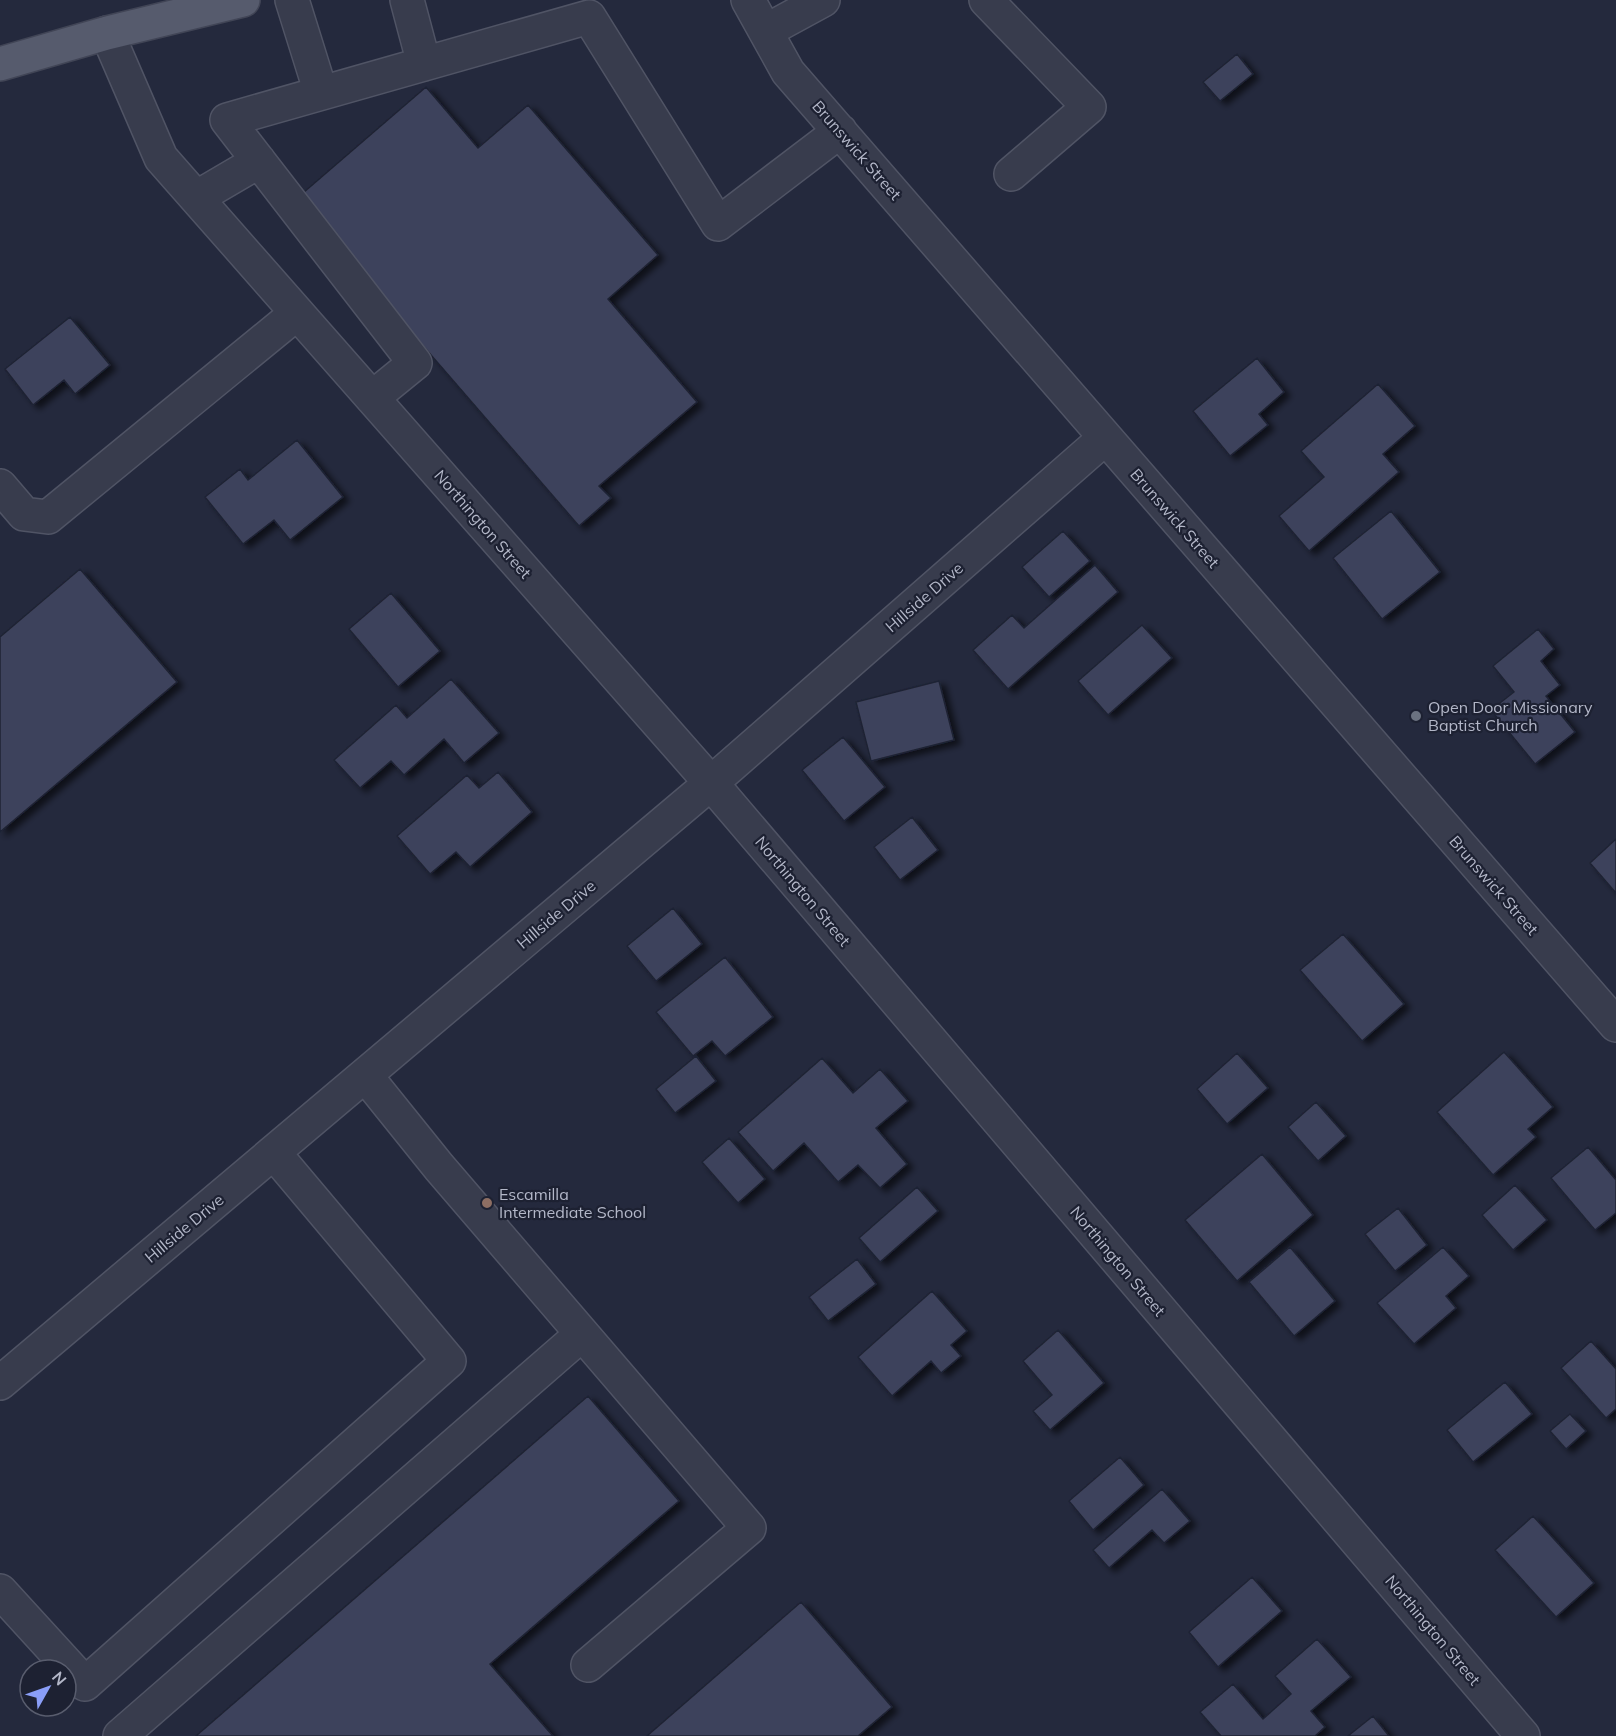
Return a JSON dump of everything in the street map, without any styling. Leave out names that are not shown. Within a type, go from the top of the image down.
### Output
[{"type":"main road","points":[[0,64],[107,33],[243,0]]},
{"type":"street","points":[[292,0],[321,93]]},
{"type":"street","points":[[407,0],[424,64]]},
{"type":"street","name":"Brunswick Street","points":[[748,0],[789,72],[1616,1025]]},
{"type":"street","points":[[766,32],[823,0]]},
{"type":"street","points":[[986,0],[1089,107],[1011,174]]},
{"type":"street","points":[[372,398],[415,363],[227,120],[424,64],[586,9],[718,224],[840,131]]},
{"type":"street","name":"Northington Street","points":[[107,33],[161,158],[711,783],[1523,1736]]},
{"type":"street","points":[[196,198],[259,161]]},
{"type":"street","points":[[0,486],[24,514],[48,517],[297,313]]},
{"type":"street","name":"Hillside Drive","points":[[0,1383],[711,783],[1105,438]]},
{"type":"street","points":[[365,1076],[439,1167],[749,1528],[588,1665]]},
{"type":"street","points":[[0,1591],[85,1684],[449,1361],[274,1153]]},
{"type":"street","points":[[120,1736],[582,1334]]},
{"type":"building","points":[[1237,54],[1253,74],[1220,101],[1203,82]]},
{"type":"building","points":[[426,87],[478,148],[528,105],[658,255],[608,299],[697,402],[599,486],[611,498],[579,526],[296,199]]},
{"type":"building","points":[[70,317],[110,365],[75,394],[64,380],[33,405],[5,369]]},
{"type":"building","points":[[1257,358],[1284,392],[1259,414],[1268,425],[1230,456],[1193,411]]},
{"type":"building","points":[[1378,384],[1415,426],[1383,454],[1399,472],[1309,551],[1279,516],[1324,477],[1301,451]]},
{"type":"building","points":[[297,440],[343,497],[290,540],[274,520],[243,544],[205,497],[240,469],[248,480]]},
{"type":"building","points":[[1391,511],[1440,572],[1382,619],[1333,558]]},
{"type":"building","points":[[1063,531],[1090,561],[1049,597],[1022,567]]},
{"type":"building","points":[[1095,565],[1118,592],[1008,689],[973,650],[1012,615],[1024,628]]},
{"type":"building","points":[[80,569],[177,682],[0,832],[0,637]]},
{"type":"building","points":[[391,593],[440,651],[398,687],[349,629]]},
{"type":"building","points":[[1142,625],[1172,658],[1108,715],[1078,681]]},
{"type":"building","points":[[1538,629],[1554,649],[1541,661],[1560,685],[1546,696],[1575,732],[1535,764],[1491,710],[1514,692],[1493,666]]},
{"type":"building","points":[[451,679],[499,733],[464,763],[444,739],[404,775],[391,761],[360,788],[334,760],[396,705],[407,718]]},
{"type":"building","points":[[939,681],[954,740],[871,761],[856,702]]},
{"type":"building","points":[[843,737],[885,787],[844,821],[802,770]]},
{"type":"building","points":[[498,772],[532,812],[470,867],[456,852],[430,874],[397,836],[467,775],[479,788]]},
{"type":"building","points":[[912,817],[938,850],[900,880],[874,847]]},
{"type":"building","points":[[1616,839],[1616,893],[1590,863]]},
{"type":"building","points":[[673,908],[702,944],[656,981],[627,946]]},
{"type":"building","points":[[1343,934],[1404,1004],[1362,1041],[1300,970]]},
{"type":"building","points":[[725,957],[773,1017],[725,1056],[712,1041],[693,1056],[656,1012]]},
{"type":"building","points":[[1504,1052],[1553,1107],[1528,1129],[1536,1137],[1493,1175],[1437,1112]]},
{"type":"building","points":[[1237,1053],[1268,1088],[1227,1124],[1197,1089]]},
{"type":"building","points":[[696,1056],[716,1081],[675,1113],[656,1089]]},
{"type":"building","points":[[822,1058],[853,1093],[880,1069],[908,1101],[876,1128],[907,1164],[880,1188],[858,1165],[838,1182],[804,1143],[773,1171],[738,1132]]},
{"type":"building","points":[[1316,1102],[1346,1136],[1318,1161],[1288,1127]]},
{"type":"building","points":[[729,1138],[765,1179],[738,1203],[702,1162]]},
{"type":"building","points":[[1588,1147],[1616,1180],[1616,1213],[1595,1230],[1551,1178]]},
{"type":"building","points":[[1262,1154],[1313,1215],[1237,1281],[1185,1220]]},
{"type":"building","points":[[1515,1185],[1547,1220],[1513,1250],[1482,1215]]},
{"type":"building","points":[[917,1187],[938,1211],[880,1262],[859,1238]]},
{"type":"building","points":[[1398,1208],[1427,1245],[1395,1271],[1365,1234]]},
{"type":"building","points":[[1290,1247],[1335,1301],[1294,1336],[1249,1282]]},
{"type":"building","points":[[1443,1247],[1469,1276],[1446,1296],[1456,1308],[1414,1344],[1377,1303]]},
{"type":"building","points":[[857,1259],[876,1284],[828,1321],[809,1297]]},
{"type":"building","points":[[932,1291],[967,1331],[951,1345],[961,1356],[941,1373],[931,1361],[892,1396],[858,1357]]},
{"type":"building","points":[[1058,1330],[1104,1383],[1050,1430],[1033,1411],[1052,1395],[1023,1361]]},
{"type":"building","points":[[1591,1341],[1616,1369],[1616,1409],[1606,1418],[1561,1368]]},
{"type":"building","points":[[1505,1382],[1532,1414],[1473,1462],[1447,1430]]},
{"type":"building","points":[[588,1396],[679,1501],[490,1664],[553,1736],[196,1736]]},
{"type":"building","points":[[1570,1414],[1586,1431],[1566,1449],[1550,1431]]},
{"type":"building","points":[[1120,1457],[1144,1485],[1093,1530],[1069,1501]]},
{"type":"building","points":[[1162,1489],[1190,1521],[1164,1543],[1152,1530],[1109,1568],[1093,1550]]},
{"type":"building","points":[[1533,1516],[1594,1583],[1556,1617],[1495,1550]]},
{"type":"building","points":[[1252,1577],[1282,1611],[1218,1667],[1189,1632]]},
{"type":"building","points":[[801,1602],[892,1707],[858,1736],[647,1736]]},
{"type":"building","points":[[1317,1639],[1351,1677],[1311,1711],[1325,1727],[1315,1736],[1221,1736],[1200,1712],[1233,1684],[1263,1719],[1291,1694],[1275,1676]]},
{"type":"building","points":[[1373,1716],[1389,1736],[1348,1736]]},
{"type":"place","name":"Open Door Missionary Baptist Church","points":[[1416,716]]},
{"type":"place","name":"Escamilla Intermediate School","points":[[487,1203]]}]
